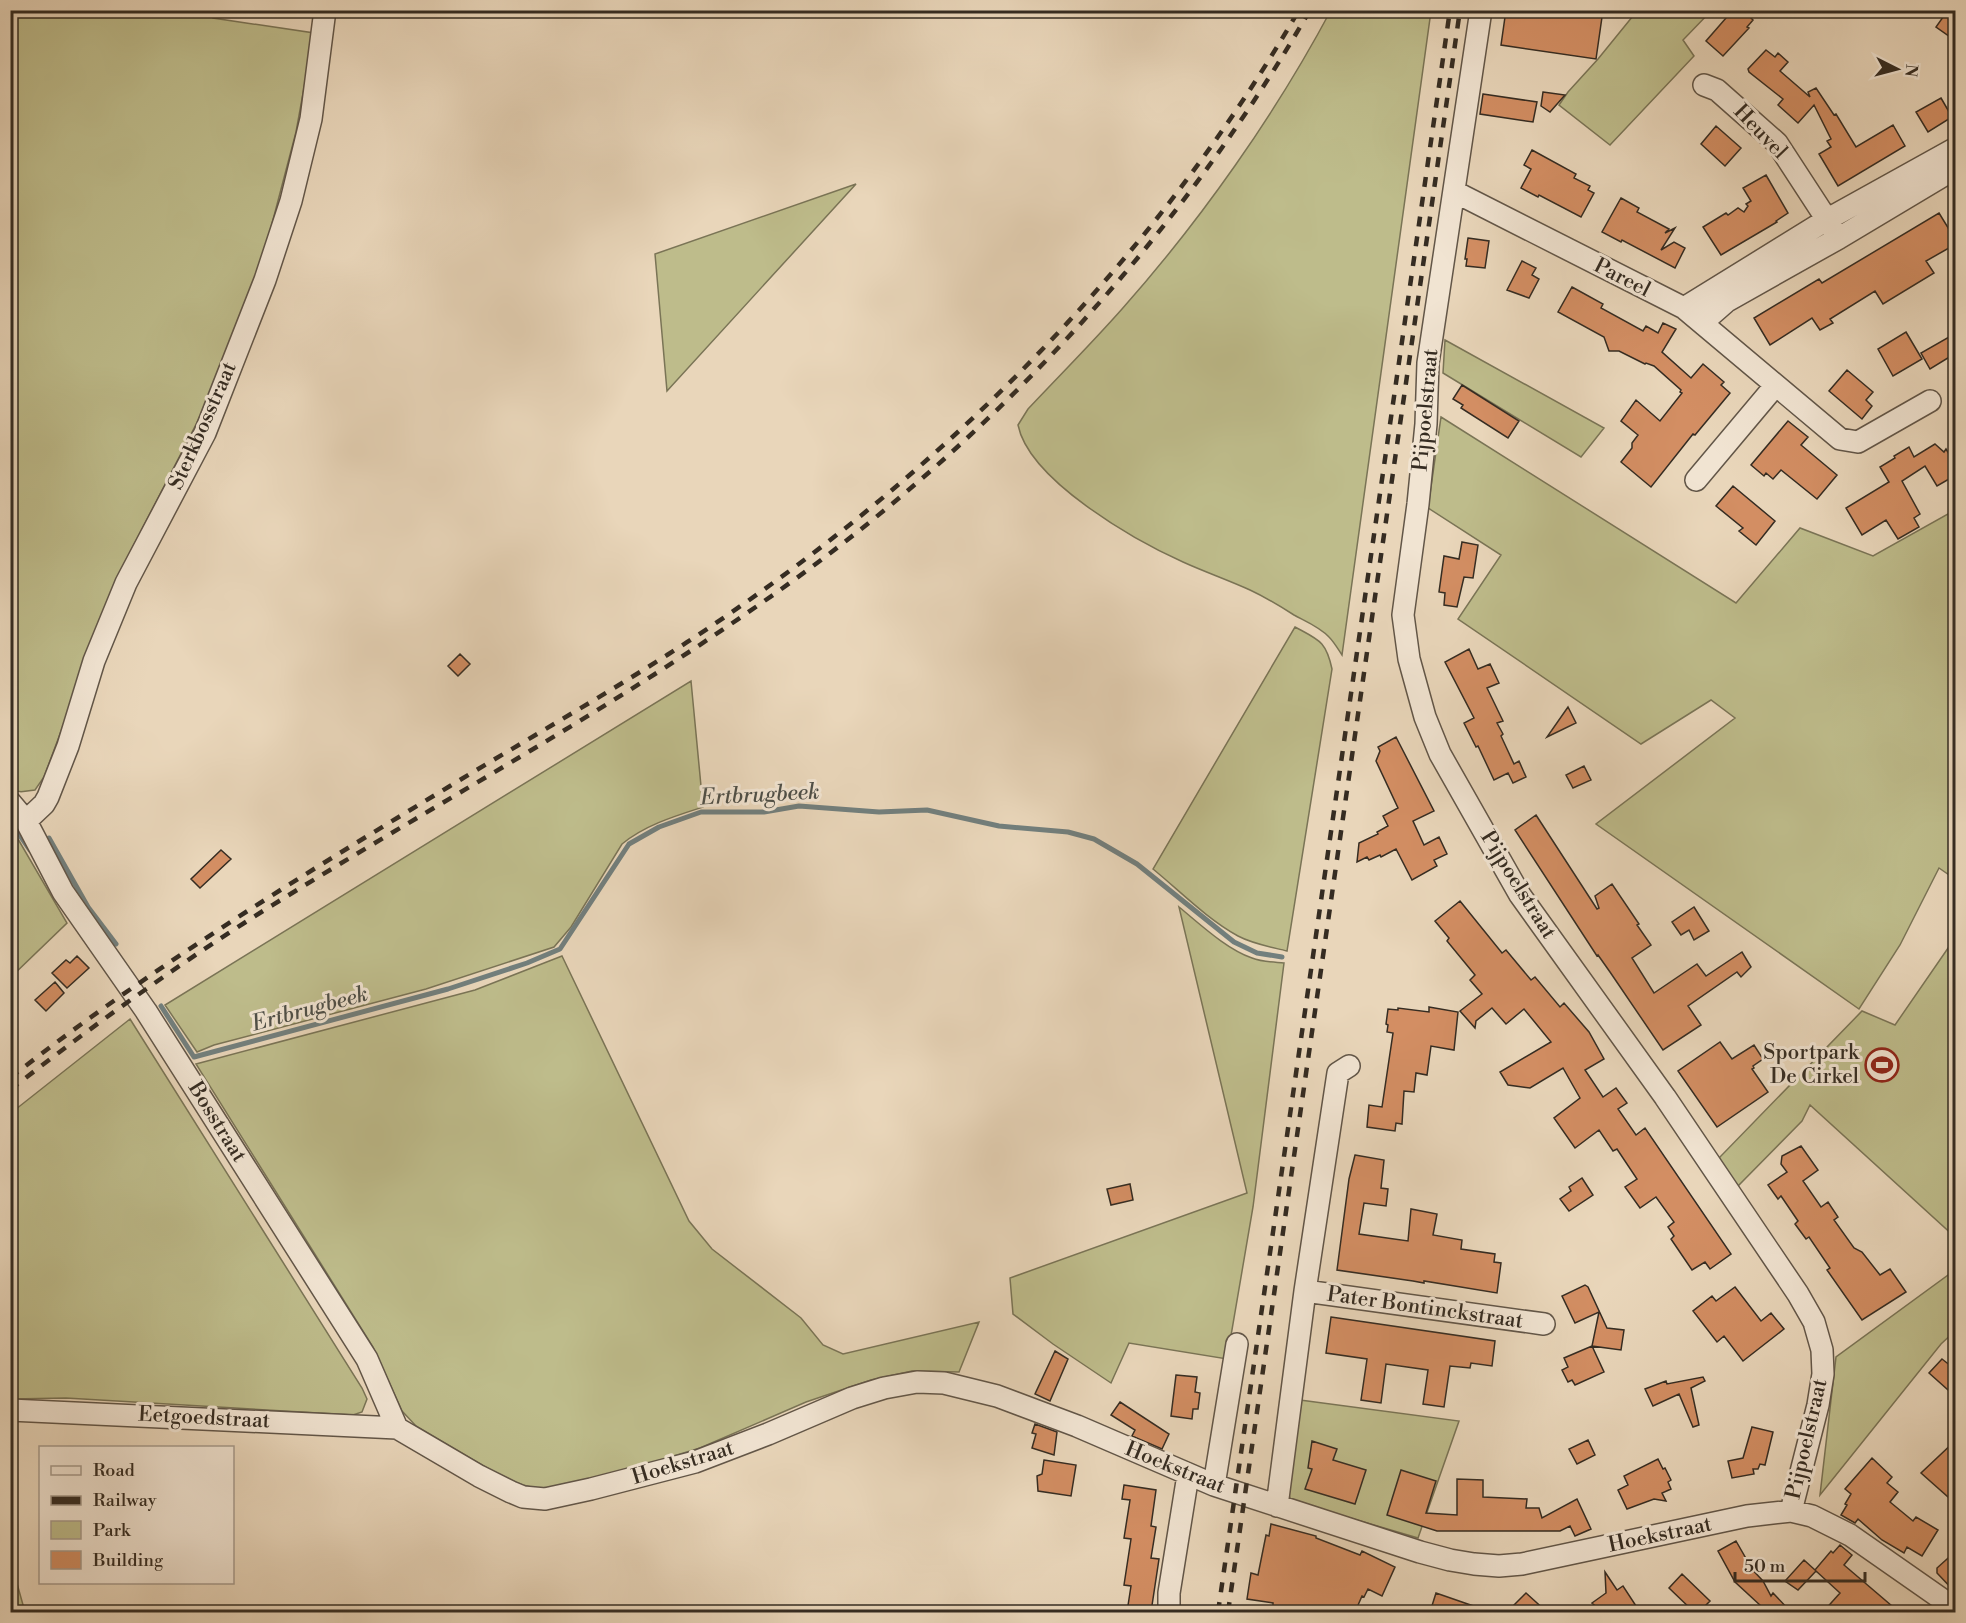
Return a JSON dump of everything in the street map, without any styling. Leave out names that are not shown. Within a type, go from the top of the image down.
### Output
[{"type":"street","name":"Sterkbosstraat","points":[[26,821],[48,797],[68,746],[94,661],[126,583],[205,433],[265,280],[291,201],[311,119],[325,10]]},
{"type":"street","name":"Pijpoelstraat","points":[[1481,10],[1428,363],[1426,424],[1403,615],[1409,659],[1425,717],[1440,754],[1520,895],[1665,1097],[1798,1294],[1814,1322],[1822,1350],[1823,1374],[1818,1405],[1791,1511]]},
{"type":"street","name":"Heuvel","points":[[1704,86],[1717,90],[1777,143],[1839,238]]},
{"type":"street","points":[[1684,308],[1828,219],[1955,155]]},
{"type":"street","points":[[1703,322],[1727,301],[1839,238],[1955,155]]},
{"type":"street","name":"Pareel","points":[[1454,193],[1684,308],[1840,439],[1858,442],[1930,401]]},
{"type":"street","points":[[1696,480],[1775,386]]},
{"type":"street","name":"Bosstraat","points":[[10,802],[26,821],[63,892],[146,1011],[367,1359],[398,1428]]},
{"type":"street","name":"Pater Bontinckstraat","points":[[1277,1506],[1305,1291],[1338,1072],[1349,1066]]},
{"type":"street","name":"Pater Bontinckstraat","points":[[1305,1291],[1544,1324]]},
{"type":"street","points":[[1214,1485],[1237,1344]]},
{"type":"street","name":"Hoekstraat","points":[[398,1428],[479,1476],[511,1492],[524,1497],[545,1499],[622,1482],[695,1462],[852,1398],[884,1388],[917,1382],[944,1383],[997,1395],[1077,1426],[1214,1485],[1450,1560],[1499,1566],[1522,1564],[1747,1516],[1791,1511],[1812,1516],[1850,1535],[1956,1609]]},
{"type":"street","name":"Eetgoedstraat","points":[[10,1410],[398,1428]]},
{"type":"street","points":[[1169,1612],[1169,1593],[1188,1475]]},
{"type":"green space","points":[[1331,10],[1431,11],[1342,655],[1329,637],[1312,624],[1256,593],[1162,552],[1086,506],[1042,467],[1026,446],[1018,425],[1028,409],[1122,309],[1208,203],[1286,88]]},
{"type":"green space","points":[[10,11],[212,11],[213,18],[314,33],[296,132],[263,258],[206,405],[121,570],[44,777],[35,790],[22,792],[10,788]]},
{"type":"green space","points":[[1637,11],[1711,11],[1683,40],[1694,56],[1610,145],[1559,105]]},
{"type":"green space","points":[[856,184],[667,391],[655,254]]},
{"type":"green space","points":[[1445,340],[1604,428],[1581,457],[1443,373]]},
{"type":"green space","points":[[1441,417],[1736,603],[1800,528],[1873,556],[1955,510],[1955,879],[1939,868],[1900,945],[1859,1009],[1596,824],[1735,718],[1711,700],[1641,744],[1458,619],[1501,555],[1428,508]]},
{"type":"green space","points":[[1295,627],[1320,642],[1327,652],[1332,669],[1287,951],[1238,936],[1205,913],[1153,869]]},
{"type":"green space","points":[[691,681],[703,807],[650,826],[622,844],[571,927],[554,947],[426,989],[214,1045],[197,1052],[165,1005]]},
{"type":"green space","points":[[11,827],[67,923],[10,977]]},
{"type":"green space","points":[[1179,907],[1214,936],[1242,954],[1260,960],[1284,963],[1253,1207],[1227,1359],[1129,1343],[1111,1383],[1013,1314],[1010,1278],[1247,1193]]},
{"type":"green space","name":"Sportpark De Cirkel","points":[[1955,938],[1955,1237],[1810,1105],[1802,1121],[1737,1187],[1719,1158],[1862,1011],[1895,1025]]},
{"type":"green space","points":[[562,956],[689,1221],[712,1249],[801,1318],[823,1345],[843,1354],[979,1322],[959,1372],[912,1371],[871,1380],[806,1402],[700,1448],[634,1468],[570,1484],[539,1489],[499,1475],[416,1426],[402,1411],[373,1347],[196,1064],[475,990]]},
{"type":"green space","points":[[130,1019],[362,1388],[367,1399],[362,1412],[353,1415],[66,1398],[11,1399],[11,1113]]},
{"type":"green space","points":[[1955,1270],[1955,1331],[1941,1344],[1820,1495],[1836,1357]]},
{"type":"green space","points":[[1300,1400],[1459,1421],[1418,1538],[1296,1502],[1290,1498],[1287,1490]]},
{"type":"green space","points":[[11,1562],[25,1612],[11,1612]]},
{"type":"building","points":[[1506,10],[1603,10],[1596,59],[1501,45]]},
{"type":"building","points":[[1733,10],[1743,10],[1753,20],[1747,27],[1749,28],[1723,56],[1706,41]]},
{"type":"building","points":[[1948,10],[1956,10],[1956,41],[1936,27]]},
{"type":"building","points":[[1766,50],[1775,57],[1778,53],[1788,62],[1780,71],[1810,97],[1808,92],[1816,88],[1834,115],[1836,114],[1856,147],[1893,125],[1905,146],[1838,186],[1819,154],[1831,147],[1827,141],[1831,139],[1814,105],[1798,123],[1778,105],[1783,99],[1749,72],[1748,69]]},
{"type":"building","points":[[1543,92],[1565,95],[1550,112],[1541,106]]},
{"type":"building","points":[[1483,94],[1537,102],[1533,122],[1480,114]]},
{"type":"building","points":[[1941,98],[1952,117],[1928,132],[1916,112]]},
{"type":"building","points":[[1716,126],[1741,148],[1725,166],[1701,144]]},
{"type":"building","points":[[1532,150],[1576,174],[1574,178],[1590,186],[1588,190],[1594,193],[1581,217],[1521,188],[1531,169],[1524,165]]},
{"type":"building","points":[[1766,175],[1788,213],[1721,255],[1703,227],[1738,208],[1744,212],[1748,206],[1746,204],[1751,201],[1743,188]]},
{"type":"building","points":[[1621,198],[1639,208],[1637,212],[1669,229],[1665,233],[1675,228],[1661,250],[1674,242],[1685,248],[1675,268],[1602,232]]},
{"type":"building","points":[[1939,213],[1950,231],[1956,227],[1956,244],[1926,261],[1934,273],[1883,304],[1875,291],[1830,319],[1833,323],[1820,330],[1812,318],[1770,345],[1754,318],[1819,279],[1822,283]]},
{"type":"building","points":[[1468,238],[1489,241],[1485,268],[1466,266]]},
{"type":"building","points":[[1522,261],[1536,268],[1532,275],[1539,279],[1529,298],[1507,290]]},
{"type":"building","points":[[1572,287],[1603,304],[1601,308],[1643,331],[1646,326],[1658,333],[1663,323],[1676,329],[1662,352],[1691,378],[1703,364],[1724,382],[1721,385],[1730,393],[1695,435],[1693,434],[1651,487],[1621,462],[1632,448],[1632,443],[1638,435],[1621,421],[1636,400],[1660,421],[1682,393],[1681,390],[1654,366],[1619,351],[1609,351],[1604,337],[1558,312]]},
{"type":"building","points":[[1906,332],[1922,359],[1893,376],[1878,349]]},
{"type":"building","points":[[1956,333],[1956,353],[1930,369],[1921,353]]},
{"type":"building","points":[[1847,370],[1873,392],[1866,400],[1872,406],[1862,419],[1829,391]]},
{"type":"building","points":[[1462,385],[1519,421],[1508,438],[1461,408],[1463,405],[1453,399]]},
{"type":"building","points":[[1788,421],[1808,437],[1801,445],[1837,475],[1817,499],[1781,470],[1773,479],[1766,473],[1764,476],[1751,465]]},
{"type":"building","points":[[1935,444],[1944,452],[1946,449],[1949,454],[1956,450],[1956,475],[1937,486],[1925,466],[1902,481],[1920,514],[1914,518],[1919,527],[1898,539],[1886,520],[1862,535],[1846,508],[1889,482],[1880,467],[1895,458],[1894,456],[1909,447],[1914,457]]},
{"type":"building","points":[[1733,486],[1775,521],[1756,545],[1739,531],[1743,528],[1716,506]]},
{"type":"building","points":[[1462,542],[1478,545],[1473,578],[1464,577],[1457,607],[1444,605],[1445,593],[1439,592],[1444,556],[1459,559]]},
{"type":"building","points":[[1469,649],[1478,669],[1490,664],[1499,683],[1487,688],[1503,721],[1497,723],[1514,764],[1519,761],[1526,777],[1513,783],[1508,773],[1494,780],[1464,723],[1474,718],[1445,662]]},
{"type":"building","points":[[460,654],[470,664],[458,676],[448,666]]},
{"type":"building","points":[[1568,707],[1576,723],[1547,737]]},
{"type":"building","points":[[1396,737],[1434,811],[1413,821],[1424,845],[1439,837],[1447,854],[1434,860],[1437,866],[1412,880],[1396,849],[1381,857],[1380,855],[1369,860],[1367,857],[1357,862],[1359,843],[1378,834],[1377,832],[1388,826],[1383,816],[1398,808],[1376,761],[1380,751],[1378,747]]},
{"type":"building","points":[[1584,766],[1591,780],[1573,788],[1566,775]]},
{"type":"building","points":[[1536,815],[1597,909],[1599,908],[1595,896],[1612,884],[1639,924],[1637,925],[1651,945],[1632,958],[1654,993],[1697,964],[1706,976],[1742,952],[1751,967],[1741,977],[1737,972],[1688,1006],[1701,1025],[1663,1050],[1597,956],[1515,830]]},
{"type":"building","points":[[221,850],[231,859],[200,888],[191,879]]},
{"type":"building","points":[[1460,901],[1502,953],[1506,950],[1531,980],[1535,977],[1560,1007],[1564,1003],[1589,1032],[1604,1059],[1585,1070],[1603,1097],[1616,1088],[1627,1103],[1618,1109],[1636,1135],[1645,1128],[1731,1254],[1710,1269],[1705,1262],[1692,1270],[1671,1239],[1674,1236],[1668,1227],[1674,1222],[1656,1197],[1640,1208],[1625,1187],[1637,1179],[1617,1149],[1613,1151],[1599,1130],[1575,1148],[1554,1118],[1580,1098],[1563,1068],[1530,1088],[1508,1085],[1500,1072],[1551,1042],[1524,1009],[1506,1024],[1492,1008],[1476,1021],[1475,1028],[1460,1011],[1482,994],[1470,980],[1475,975],[1447,941],[1449,938],[1435,921]]},
{"type":"building","points":[[1694,907],[1709,931],[1694,940],[1689,930],[1681,935],[1672,922]]},
{"type":"building","points":[[77,956],[89,968],[67,988],[52,973],[66,960],[70,963]]},
{"type":"building","points":[[55,982],[64,993],[46,1011],[35,1000]]},
{"type":"building","points":[[1429,1007],[1458,1012],[1454,1050],[1431,1046],[1427,1075],[1416,1073],[1414,1092],[1404,1091],[1402,1124],[1396,1123],[1395,1131],[1367,1127],[1369,1105],[1382,1107],[1393,1033],[1387,1032],[1388,1009],[1429,1012]]},
{"type":"building","points":[[1720,1042],[1732,1059],[1754,1045],[1763,1059],[1752,1069],[1768,1092],[1717,1127],[1678,1071]]},
{"type":"building","points":[[1801,1146],[1818,1170],[1803,1181],[1821,1207],[1828,1202],[1838,1217],[1834,1220],[1854,1248],[1862,1252],[1880,1275],[1890,1269],[1906,1292],[1862,1320],[1827,1270],[1830,1268],[1809,1237],[1806,1239],[1795,1224],[1798,1221],[1781,1196],[1778,1199],[1768,1185],[1787,1172],[1781,1164],[1782,1156]]},
{"type":"building","points":[[1355,1155],[1384,1160],[1381,1188],[1388,1189],[1386,1206],[1364,1203],[1359,1234],[1408,1241],[1411,1209],[1437,1214],[1433,1235],[1462,1240],[1461,1249],[1495,1254],[1494,1262],[1501,1263],[1497,1293],[1337,1270],[1349,1179]]},
{"type":"building","points":[[1582,1178],[1593,1195],[1569,1211],[1560,1199],[1571,1191],[1569,1187]]},
{"type":"building","points":[[1130,1184],[1133,1200],[1111,1205],[1107,1189]]},
{"type":"building","points":[[1585,1285],[1588,1287],[1607,1328],[1624,1330],[1621,1350],[1592,1346],[1599,1312],[1575,1323],[1562,1296]]},
{"type":"building","points":[[1735,1287],[1761,1321],[1771,1313],[1784,1329],[1743,1361],[1724,1336],[1717,1342],[1693,1311],[1712,1296],[1716,1301]]},
{"type":"building","points":[[1331,1317],[1495,1341],[1492,1366],[1471,1363],[1470,1368],[1450,1366],[1444,1407],[1423,1404],[1428,1370],[1386,1364],[1381,1403],[1361,1400],[1367,1359],[1326,1353]]},
{"type":"building","points":[[1592,1346],[1604,1372],[1575,1385],[1572,1380],[1568,1382],[1562,1370],[1568,1367],[1564,1358]]},
{"type":"building","points":[[1055,1351],[1068,1359],[1050,1401],[1035,1394]]},
{"type":"building","points":[[1942,1359],[1956,1370],[1956,1397],[1929,1373]]},
{"type":"building","points":[[1176,1375],[1197,1377],[1195,1392],[1200,1393],[1198,1409],[1193,1409],[1192,1419],[1171,1416]]},
{"type":"building","points":[[1703,1377],[1705,1381],[1691,1388],[1699,1425],[1693,1427],[1679,1394],[1653,1406],[1645,1389],[1666,1381],[1667,1384]]},
{"type":"building","points":[[1120,1402],[1169,1434],[1162,1449],[1132,1436],[1135,1430],[1111,1415]]},
{"type":"building","points":[[1035,1424],[1057,1432],[1054,1455],[1032,1448],[1036,1434],[1032,1433]]},
{"type":"building","points":[[1752,1427],[1773,1432],[1765,1465],[1760,1464],[1758,1469],[1753,1469],[1754,1474],[1732,1478],[1728,1461],[1743,1458]]},
{"type":"building","points":[[1588,1440],[1595,1455],[1577,1464],[1569,1449]]},
{"type":"building","points":[[1956,1440],[1956,1504],[1921,1473]]},
{"type":"building","points":[[1312,1441],[1337,1449],[1333,1460],[1366,1470],[1355,1504],[1305,1489],[1312,1469],[1308,1468]]},
{"type":"building","points":[[1872,1458],[1892,1477],[1887,1483],[1898,1492],[1890,1502],[1913,1521],[1916,1517],[1938,1530],[1922,1556],[1907,1547],[1904,1553],[1882,1540],[1858,1519],[1855,1523],[1841,1515],[1851,1494],[1845,1489]]},
{"type":"building","points":[[1658,1459],[1671,1480],[1668,1482],[1671,1489],[1662,1493],[1666,1501],[1654,1499],[1627,1509],[1618,1490],[1628,1485],[1624,1476]]},
{"type":"building","points":[[1044,1460],[1076,1465],[1071,1496],[1038,1491],[1037,1476],[1042,1474]]},
{"type":"building","points":[[1401,1470],[1436,1481],[1426,1513],[1457,1515],[1457,1479],[1483,1480],[1483,1497],[1527,1499],[1526,1508],[1539,1508],[1542,1518],[1577,1499],[1591,1529],[1575,1536],[1570,1526],[1560,1531],[1437,1531],[1387,1515]]},
{"type":"building","points":[[1124,1485],[1156,1490],[1151,1526],[1156,1527],[1151,1558],[1159,1559],[1151,1612],[1127,1612],[1131,1586],[1124,1585],[1131,1539],[1124,1538],[1130,1500],[1122,1499]]},
{"type":"building","points":[[1271,1524],[1316,1536],[1316,1538],[1360,1555],[1362,1551],[1395,1567],[1382,1596],[1368,1589],[1355,1612],[1293,1612],[1273,1607],[1273,1603],[1247,1599],[1251,1573],[1258,1575],[1266,1535],[1269,1536]]},
{"type":"building","points":[[1736,1541],[1748,1562],[1746,1563],[1763,1581],[1771,1596],[1773,1593],[1791,1612],[1756,1612],[1761,1606],[1735,1582],[1718,1551]]},
{"type":"building","points":[[1840,1545],[1852,1555],[1844,1565],[1899,1612],[1823,1612],[1840,1593],[1816,1571],[1798,1590],[1785,1581],[1804,1560],[1815,1570],[1831,1551],[1833,1553]]},
{"type":"building","points":[[1956,1551],[1956,1593],[1937,1573],[1937,1568]]},
{"type":"building","points":[[1605,1572],[1617,1590],[1623,1586],[1640,1612],[1602,1612],[1592,1603],[1606,1593]]},
{"type":"building","points":[[1682,1574],[1710,1601],[1699,1612],[1694,1612],[1669,1588]]},
{"type":"building","points":[[1436,1593],[1485,1610],[1484,1612],[1430,1612]]},
{"type":"building","points":[[1526,1593],[1547,1612],[1507,1612]]},
{"type":"waterway","name":"Ertbrugbeek","points":[[161,1006],[194,1057],[448,989],[527,963],[560,949],[629,844],[659,827],[701,812],[764,812],[799,806],[879,812],[927,810],[999,826],[1068,832],[1094,839],[1137,864],[1234,942],[1257,953],[1282,957]]},
{"type":"waterway","name":"Ertbrugbeek","points":[[10,821],[30,850]]},
{"type":"waterway","points":[[49,838],[88,907],[116,944]]},
{"type":"railway","points":[[10,1078],[116,999],[226,925],[698,635],[816,551],[898,485],[975,416],[1049,342],[1118,265],[1184,184],[1244,99],[1299,10]]},
{"type":"railway","points":[[10,1090],[135,997],[263,911],[576,723],[699,645],[842,544],[921,479],[996,411],[1068,338],[1135,261],[1198,181],[1256,97],[1310,10]]},
{"type":"railway","points":[[1218,1612],[1450,10]]},
{"type":"railway","points":[[1228,1612],[1460,10]]},
{"type":"place","name":"Sportpark De Cirkel","points":[[1882,1065]]}]
